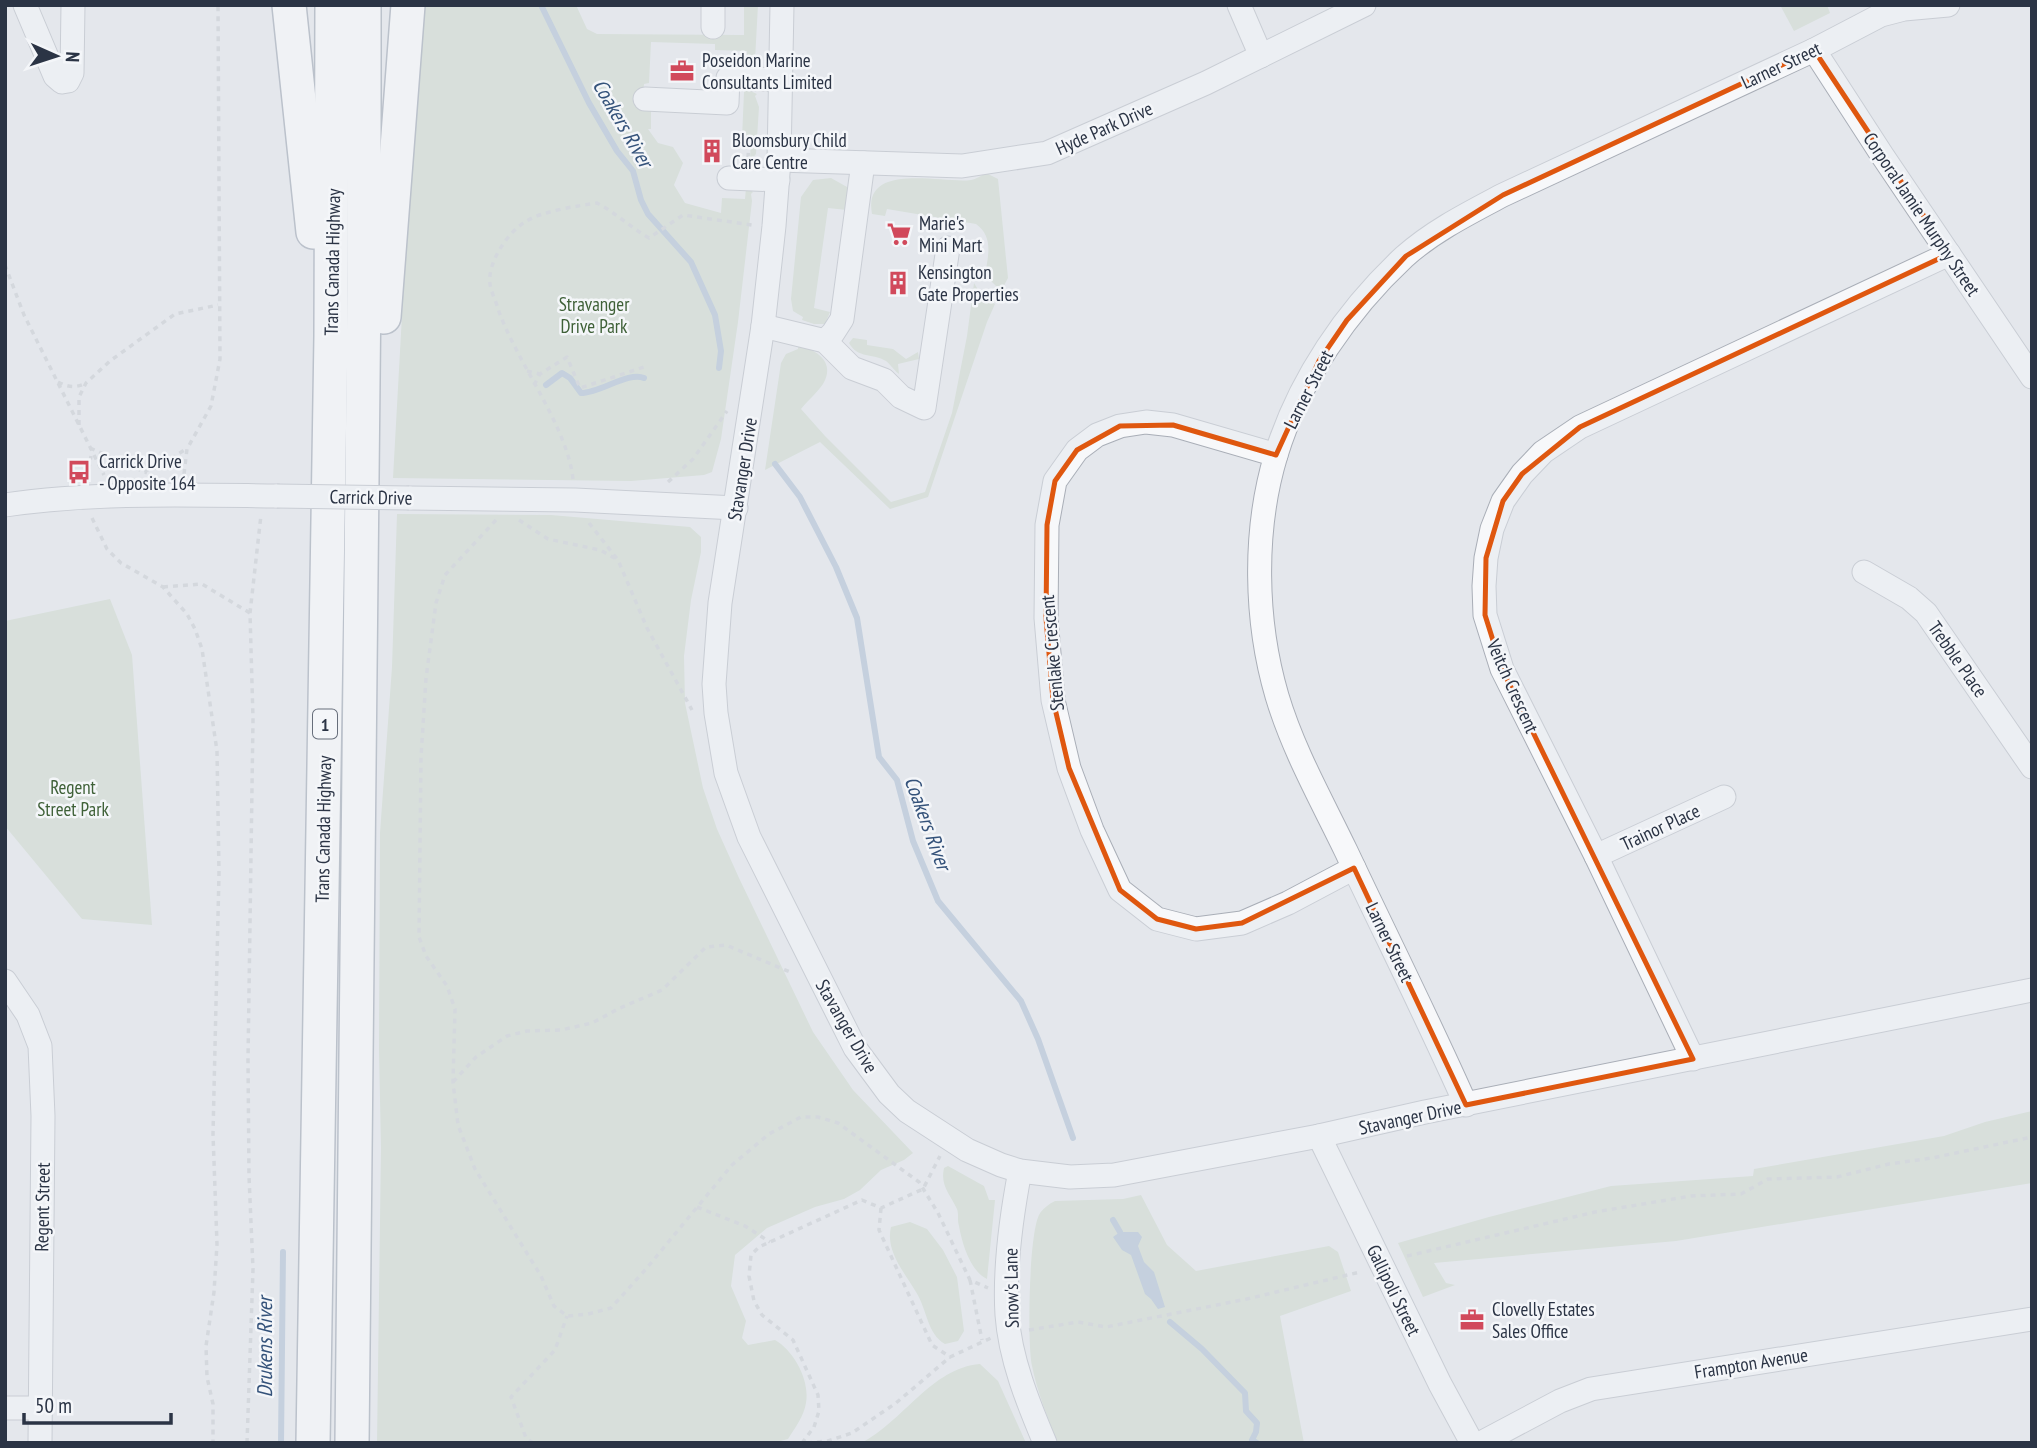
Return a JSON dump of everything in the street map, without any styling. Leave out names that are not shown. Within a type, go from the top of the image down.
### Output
[{"type":"highway","points":[[289,5],[311,205],[325,684]]},
{"type":"highway","name":"Trans Canada Highway","points":[[313,1443],[331,322],[332,5]]},
{"type":"highway","name":"Trans Canada Highway","points":[[352,1443],[364,298],[364,5]]},
{"type":"highway","points":[[360,602],[408,5]]},
{"type":"street","points":[[25,5],[56,78],[62,82],[68,81],[72,73],[73,5]]},
{"type":"street","name":"Stavanger Drive","points":[[782,5],[779,170],[763,326],[720,603],[714,684],[720,743],[726,772],[749,837],[855,1048],[889,1094],[907,1111],[981,1157],[1020,1171],[1070,1177],[1131,1173],[2032,990]]},
{"type":"street","points":[[1239,5],[1261,56]]},
{"type":"street","name":"Hyde Park Drive","points":[[735,172],[863,163],[962,166],[1047,153],[1206,83],[1364,5]]},
{"type":"street","name":"Larner Street","points":[[1466,1105],[1297,749],[1277,698],[1269,665],[1261,596],[1265,506],[1276,455],[1299,401],[1320,361],[1347,320],[1406,256],[1454,221],[1503,195],[1814,50],[1881,15],[1904,9],[1948,5]]},
{"type":"street","name":"Corporal Jamie Murphy Street","points":[[1814,50],[2032,377]]},
{"type":"street","points":[[645,99],[727,103],[728,78],[781,80]]},
{"type":"street","points":[[825,341],[842,319],[863,163]]},
{"type":"street","points":[[763,326],[825,341],[852,368],[884,380],[901,397],[924,408],[948,248]]},
{"type":"street","name":"Veitch Crescent","points":[[1693,1059],[1596,856],[1502,669],[1490,638],[1485,615],[1484,586],[1492,529],[1503,501],[1522,474],[1543,452],[1580,427],[1949,254]]},
{"type":"street","name":"Stenlake Crescent","points":[[1276,455],[1173,425],[1146,422],[1109,430],[1097,435],[1077,450],[1055,481],[1046,525],[1046,618],[1053,700],[1069,768],[1092,830],[1121,890],[1157,919],[1196,929],[1242,923],[1288,903],[1354,868]]},
{"type":"street","name":"Carrick Drive","points":[[5,505],[97,497],[269,503],[409,498],[575,500],[736,508]]},
{"type":"street","name":"Trebble Place","points":[[1864,572],[1909,598],[1926,613],[2032,767]]},
{"type":"street","name":"Trainor Place","points":[[1596,856],[1724,797]]},
{"type":"street","name":"Regent Street","points":[[5,981],[28,1015],[40,1046],[43,1116],[40,1443]]},
{"type":"street","name":"Gallipoli Street","points":[[1320,1136],[1440,1384],[1472,1443]]},
{"type":"street","name":"Snow's Lane","points":[[1020,1171],[1013,1207],[1007,1316],[1015,1360],[1045,1443]]},
{"type":"street","name":"Frampton Avenue","points":[[1481,1443],[1560,1401],[1591,1389],[2032,1319]]},
{"type":"street","points":[[5,1408],[40,1408]]},
{"type":"path","points":[[184,480],[187,449],[211,406],[220,359],[218,5]]},
{"type":"path","points":[[732,139],[749,140],[748,159],[735,172]]},
{"type":"path","points":[[574,484],[572,467],[555,425],[502,321],[489,284],[491,265],[504,242],[525,221],[597,202],[649,238],[683,215],[752,225]]},
{"type":"path","points":[[5,265],[24,315],[88,448],[105,477]]},
{"type":"path","points":[[56,381],[78,387],[134,342],[175,314],[218,306]]},
{"type":"path","points":[[534,385],[540,374],[567,358],[580,388],[644,367]]},
{"type":"path","points":[[527,371],[540,374]]},
{"type":"path","points":[[80,431],[79,397],[86,383]]},
{"type":"path","points":[[668,482],[693,459],[727,411]]},
{"type":"path","points":[[88,448],[110,455],[151,475]]},
{"type":"path","points":[[80,477],[91,462],[88,448]]},
{"type":"path","points":[[142,472],[158,467],[187,449]]},
{"type":"path","points":[[247,1443],[253,1269],[248,1060],[253,719],[250,613],[257,537],[269,503]]},
{"type":"path","points":[[583,514],[618,560],[647,628],[692,710]]},
{"type":"path","points":[[91,516],[107,550],[121,563],[163,587],[187,614],[202,649],[217,751],[219,873],[213,1134],[217,1244],[214,1292],[206,1346],[207,1377],[213,1404],[213,1443]]},
{"type":"path","points":[[516,519],[548,539],[600,550],[618,560]]},
{"type":"path","points":[[497,520],[445,575],[436,603],[426,678],[421,757],[419,937],[426,956],[447,986],[456,1009],[453,1082],[458,1125],[475,1169],[541,1276],[554,1306],[567,1316],[611,1308],[732,1166],[769,1134],[801,1117],[818,1116],[838,1123],[919,1182],[938,1213],[970,1280],[982,1341]]},
{"type":"path","points":[[163,587],[202,584],[250,613]]},
{"type":"path","points":[[453,1082],[476,1057],[508,1036],[527,1031],[561,1030],[592,1023],[662,990],[706,947],[726,945],[790,972]]},
{"type":"path","points":[[1407,1256],[1595,1212],[1691,1196],[1741,1194],[1768,1179],[1837,1177],[1889,1164],[2032,1138]]},
{"type":"path","points":[[804,1443],[814,1427],[819,1411],[818,1395],[793,1340],[762,1315],[754,1301],[749,1276],[751,1255],[759,1247],[862,1200],[881,1208],[923,1189],[949,1139]]},
{"type":"path","points":[[697,1207],[744,1226],[770,1242]]},
{"type":"path","points":[[881,1208],[879,1230],[932,1345],[950,1357]]},
{"type":"path","points":[[804,1443],[828,1441],[852,1433],[896,1403],[950,1357],[982,1341],[1078,1322],[1106,1327],[1360,1272]]},
{"type":"path","points":[[970,1280],[984,1288],[1008,1287]]},
{"type":"path","points":[[533,1443],[526,1438],[511,1397],[555,1350],[567,1316]]},
{"type":"highlighted area","points":[[1814,50],[1949,254],[1580,427],[1522,474],[1503,501],[1486,558],[1485,615],[1502,669],[1693,1059],[1466,1105],[1354,868],[1242,923],[1196,929],[1157,919],[1120,890],[1069,768],[1053,700],[1046,618],[1047,525],[1055,481],[1077,450],[1120,426],[1173,425],[1276,455],[1319,361],[1347,320],[1406,256],[1503,195]]},
{"type":"green space","name":"Stravanger Drive Park","points":[[425,5],[576,5],[587,29],[597,34],[744,35],[744,5],[758,5],[755,60],[758,62],[753,69],[747,68],[747,51],[715,50],[715,44],[651,42],[649,83],[644,84],[642,105],[651,107],[651,129],[648,129],[658,143],[673,147],[683,163],[674,185],[685,203],[721,213],[722,198],[745,199],[746,188],[753,192],[721,439],[712,472],[631,481],[393,478],[407,225]]},
{"type":"green space","points":[[1780,5],[1827,5],[1830,13],[1794,31]]},
{"type":"green space","points":[[746,89],[757,94],[755,96],[759,107],[756,154],[750,161],[751,139],[742,138]]},
{"type":"green space","points":[[986,173],[998,179],[1008,278],[1001,291],[985,275],[988,241],[976,224],[887,209],[885,216],[872,214],[872,197],[879,187],[892,181],[971,180]]},
{"type":"green space","points":[[831,178],[847,187],[847,210],[828,208],[814,308],[830,312],[825,324],[814,324],[802,320],[803,317],[793,311],[791,299],[801,197],[813,180]]},
{"type":"green space","points":[[974,283],[980,293],[995,304],[928,497],[890,509],[820,442],[765,470],[781,363],[786,354],[798,349],[798,346],[818,354],[827,370],[823,384],[801,409],[891,502],[925,492],[952,413]]},
{"type":"green space","points":[[853,338],[867,340],[867,345],[893,349],[906,359],[918,352],[919,359],[898,364],[899,374],[886,361],[861,354],[853,348],[849,343]]},
{"type":"green space","points":[[397,514],[551,515],[690,527],[701,537],[701,552],[691,600],[684,656],[685,703],[703,788],[717,829],[813,1032],[853,1090],[913,1153],[881,1170],[860,1190],[844,1199],[815,1207],[767,1228],[735,1255],[731,1286],[746,1321],[742,1338],[748,1345],[775,1340],[782,1345],[799,1367],[806,1385],[805,1408],[788,1439],[773,1443],[377,1443],[381,1148],[380,833],[392,667]]},
{"type":"green space","name":"Regent Street Park","points":[[110,599],[132,655],[152,925],[82,919],[5,826],[5,621]]},
{"type":"green space","points":[[2032,1111],[2032,1183],[1676,1241],[1434,1263],[1446,1283],[1455,1285],[1423,1297],[1398,1243],[1611,1186],[1753,1176],[1754,1169],[1944,1136],[1985,1122]]},
{"type":"green space","points":[[948,1166],[984,1186],[989,1200],[995,1200],[987,1279],[971,1263],[965,1248],[957,1209],[943,1180],[944,1168]]},
{"type":"green space","points":[[1141,1195],[1167,1245],[1196,1271],[1329,1246],[1338,1252],[1351,1291],[1280,1316],[1304,1443],[1058,1443],[1034,1376],[1030,1354],[1031,1266],[1039,1215],[1055,1201],[1123,1199]]},
{"type":"green space","points":[[910,1222],[927,1229],[943,1250],[957,1277],[964,1331],[958,1341],[945,1344],[934,1334],[920,1299],[893,1253],[891,1227]]},
{"type":"green space","points":[[980,1364],[998,1381],[1026,1443],[861,1443],[876,1434],[947,1375]]},
{"type":"water","points":[[1120,1232],[1138,1232],[1142,1237],[1138,1246],[1144,1262],[1154,1272],[1165,1307],[1158,1309],[1145,1294],[1131,1255],[1122,1250],[1113,1237]]},
{"type":"waterway","name":"Coakers River","points":[[541,5],[589,103],[617,151],[633,171],[648,214],[691,262],[715,315],[721,351],[719,368]]},
{"type":"waterway","points":[[546,385],[562,373],[570,378],[581,393],[597,390],[630,377],[644,378]]},
{"type":"waterway","name":"Coakers River","points":[[775,464],[800,497],[836,567],[857,618],[879,757],[897,780],[913,841],[938,901],[1021,1001],[1038,1039],[1073,1138]]},
{"type":"waterway","name":"Coakers River","points":[[1113,1220],[1120,1232]]},
{"type":"waterway","name":"Drukens River","points":[[281,1443],[283,1252]]},
{"type":"waterway","name":"Coakers River","points":[[1170,1322],[1202,1349],[1245,1393],[1246,1411],[1257,1423],[1252,1440],[1257,1443]]},
{"type":"place","name":"Poseidon Marine Consultants Limited","points":[[682,71]]},
{"type":"place","name":"Bloomsbury Child Care Centre","points":[[712,151]]},
{"type":"place","name":"Marie's Mini Mart","points":[[899,234]]},
{"type":"place","name":"Kensington Gate Properties","points":[[898,283]]},
{"type":"place","name":"Carrick Drive - Opposite 164","points":[[79,472]]},
{"type":"place","name":"Clovelly Estates Sales Office","points":[[1472,1320]]}]
